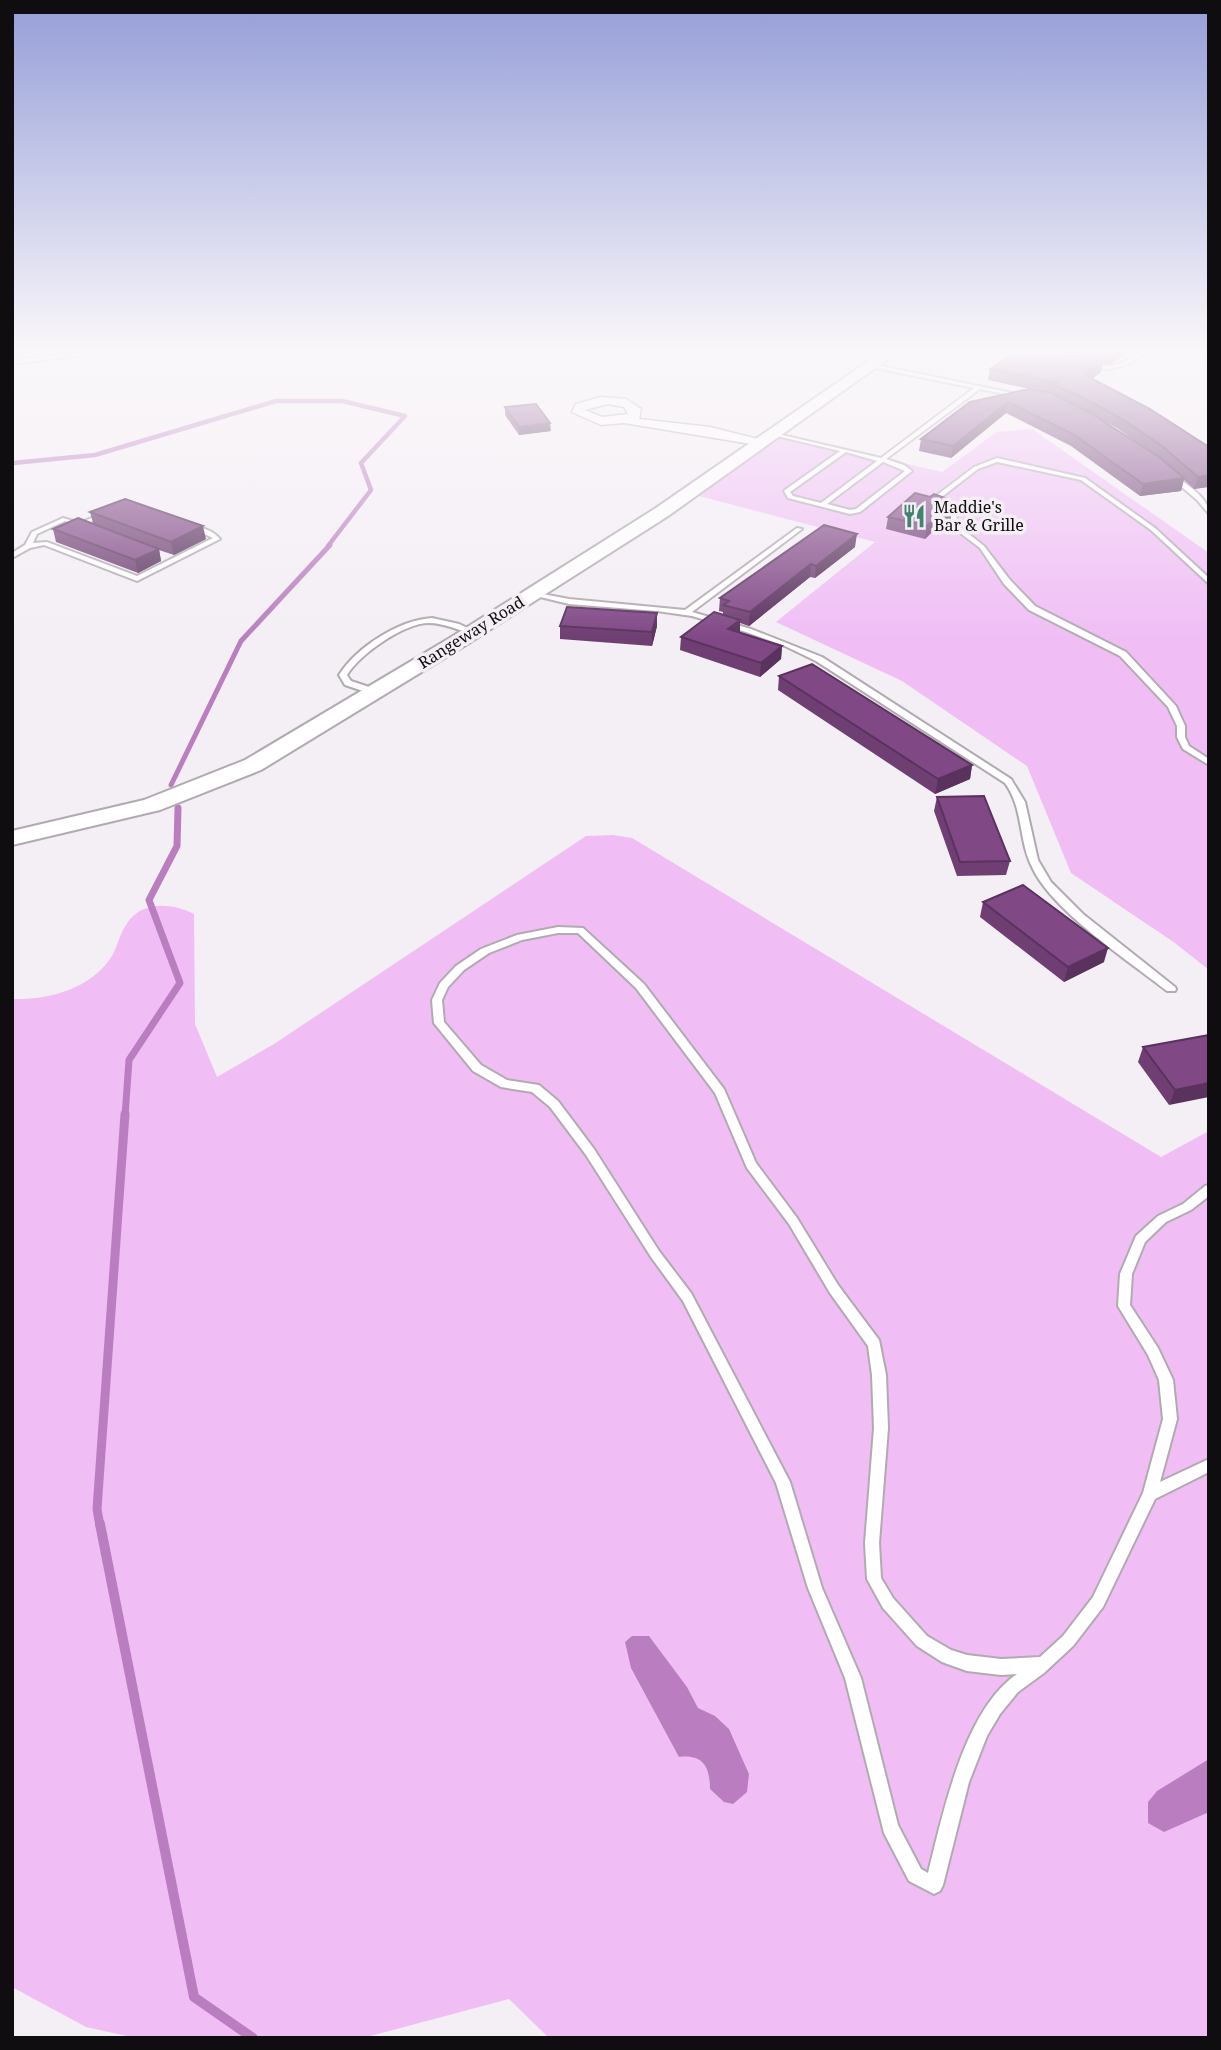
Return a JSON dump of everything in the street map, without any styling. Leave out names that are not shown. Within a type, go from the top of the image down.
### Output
[{"type":"street","name":"Rangeway Road","points":[[12,838],[123,813],[202,788],[275,754],[662,512],[756,447]]},
{"type":"lane","points":[[815,447],[844,452],[879,460],[905,467],[909,471],[858,511],[790,497],[787,491],[844,452]]},
{"type":"lane","points":[[822,505],[897,447]]},
{"type":"lane","points":[[1209,582],[1147,524],[1083,479],[998,460],[976,468],[934,499],[951,509],[957,528],[982,547],[1007,582],[1032,608],[1123,654],[1171,706],[1181,726],[1181,737],[1186,747],[1209,763]]},
{"type":"lane","points":[[1161,468],[1199,499],[1209,512]]},
{"type":"lane","points":[[80,525],[111,511]]},
{"type":"lane","points":[[28,546],[34,533],[65,519],[92,530]]},
{"type":"lane","points":[[12,556],[28,546],[45,543],[137,579],[217,539],[214,535],[179,522]]},
{"type":"lane","points":[[686,613],[799,529]]},
{"type":"lane","points":[[164,556],[176,561]]},
{"type":"lane","points":[[532,594],[589,606],[686,613],[786,645],[819,659],[998,772],[1020,798],[1033,859],[1042,878],[1074,910],[1171,989]]},
{"type":"lane","points":[[375,692],[348,683],[343,675],[363,652],[407,623],[428,620],[451,623],[472,632]]},
{"type":"lane","points":[[1043,1664],[1001,1667],[947,1657],[922,1641],[888,1603],[874,1579],[872,1543],[881,1428],[879,1375],[874,1344],[834,1289],[793,1221],[751,1165],[720,1092],[639,986],[580,930],[558,930],[520,937],[485,951],[460,968],[444,985],[437,1000],[439,1023],[477,1068],[505,1084],[535,1088],[554,1104],[590,1152],[655,1254],[687,1297],[783,1482],[815,1588],[853,1678],[890,1827],[915,1875],[934,1885],[946,1824],[991,1712],[1010,1688],[1043,1664],[1068,1641],[1098,1602],[1150,1494],[1170,1419],[1166,1380],[1153,1352],[1124,1306],[1126,1274],[1140,1239],[1161,1219],[1187,1207],[1209,1189]]},
{"type":"lane","points":[[1150,1494],[1209,1465]]},
{"type":"shaded area","points":[[762,447],[834,447],[942,472],[977,447],[1057,447],[1209,553],[1209,970],[1175,943],[1071,873],[1027,766],[902,681],[776,622],[875,542],[695,495]]},
{"type":"shaded area","points":[[613,835],[632,838],[1161,1157],[1209,1131],[1209,2038],[549,2038],[509,1999],[363,2038],[136,2038],[86,2027],[12,1987],[12,999],[39,998],[79,986],[101,970],[110,959],[126,925],[140,911],[157,906],[185,910],[194,914],[195,1024],[217,1077],[274,1044],[586,836]]},
{"type":"shaded area","points":[[632,1636],[649,1636],[687,1687],[698,1708],[715,1716],[729,1729],[749,1774],[747,1792],[733,1804],[724,1802],[710,1789],[709,1774],[704,1764],[694,1758],[679,1757],[631,1668],[625,1642]]},
{"type":"shaded area","points":[[1209,1759],[1209,1812],[1164,1832],[1148,1823],[1148,1802],[1157,1791]]},
{"type":"building","points":[[1091,447],[1143,447],[1184,478],[1143,484]]},
{"type":"building","points":[[1163,447],[1209,447],[1209,475],[1198,477]]},
{"type":"building","points":[[915,493],[930,497],[934,494],[948,499],[952,510],[946,516],[939,515],[927,526],[888,517]]},
{"type":"building","points":[[125,499],[203,526],[171,542],[90,512]]},
{"type":"building","points":[[78,518],[159,549],[135,560],[53,529]]},
{"type":"building","points":[[824,525],[857,534],[816,566],[811,564],[750,612],[723,605],[729,601],[720,598]]},
{"type":"building","points":[[567,607],[657,613],[652,632],[560,626]]},
{"type":"building","points":[[714,612],[740,620],[728,629],[782,646],[761,663],[681,637]]},
{"type":"building","points":[[812,664],[972,765],[938,779],[779,676]]},
{"type":"building","points":[[984,796],[1010,861],[960,862],[937,797]]},
{"type":"building","points":[[1023,885],[1108,948],[1068,967],[983,902]]},
{"type":"building","points":[[1209,1035],[1209,1083],[1175,1090],[1143,1047]]},
{"type":"waterway","points":[[13,463],[95,455],[123,447]]},
{"type":"waterway","points":[[328,546],[371,490],[361,463],[376,447]]},
{"type":"waterway","points":[[171,785],[241,641],[330,545]]},
{"type":"waterway","points":[[125,1116],[129,1060],[180,983],[149,900],[177,846],[178,808]]},
{"type":"waterway","points":[[100,1526],[97,1509],[125,1114]]},
{"type":"waterway","points":[[100,1524],[194,1997],[253,2038]]},
{"type":"place","name":"Maddie's Bar & Grille","points":[[914,516]]}]
